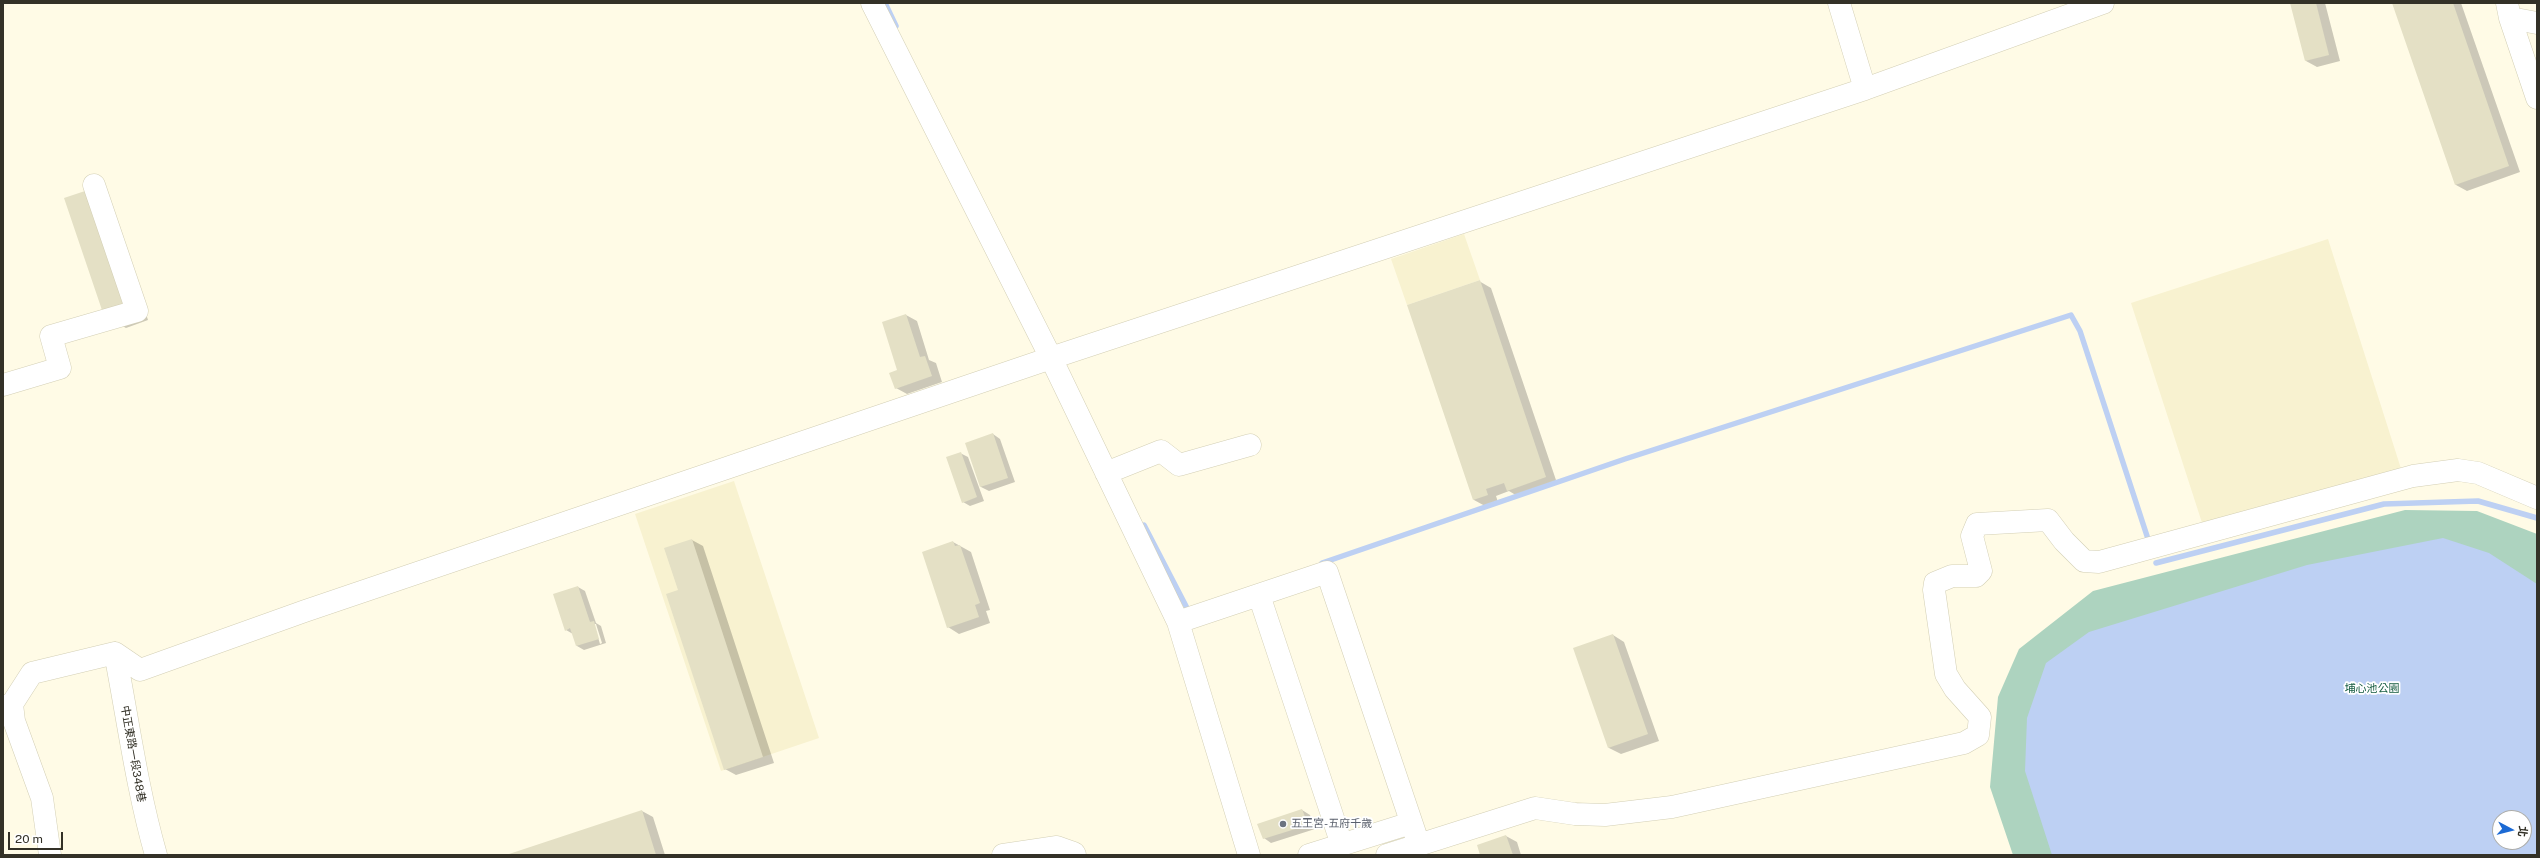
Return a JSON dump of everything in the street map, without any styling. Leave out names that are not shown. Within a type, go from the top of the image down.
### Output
[{"type":"street","points":[[872,3],[1051,358],[1178,622],[1249,855]]},
{"type":"street","points":[[1839,3],[1865,89]]},
{"type":"street","points":[[50,855],[42,798],[14,721],[7,706],[32,673],[114,653],[140,670],[312,608],[1051,358],[1865,89],[2103,3]]},
{"type":"street","points":[[2509,11],[2537,23]]},
{"type":"street","points":[[2509,11],[2537,98]]},
{"type":"street","points":[[3,385],[60,368],[51,336],[137,311],[94,185]]},
{"type":"street","points":[[1106,473],[1161,451],[1179,465],[1250,445]]},
{"type":"street","points":[[1387,855],[1535,808],[1575,814],[1605,815],[1672,807],[1964,743],[1978,735],[1980,717],[1955,689],[1946,674],[1934,590],[1935,583],[1952,576],[1976,576],[1981,571],[1972,536],[1977,524],[2048,520],[2064,541],[2084,561],[2099,562],[2413,476],[2458,470],[2478,473],[2537,498]]},
{"type":"street","points":[[1178,622],[1327,572],[1419,845]]},
{"type":"street","points":[[1259,595],[1342,845]]},
{"type":"street","name":"中正東路一段348巷","points":[[114,653],[140,782],[143,809],[156,855]]},
{"type":"street","points":[[1309,855],[1411,823]]},
{"type":"street","points":[[1003,855],[1057,847],[1075,855]]},
{"type":"shaded area","points":[[1464,234],[1480,280],[1407,305],[1391,259]]},
{"type":"shaded area","points":[[2328,239],[2403,475],[2204,529],[2131,303]]},
{"type":"shaded area","points":[[734,481],[819,738],[721,771],[635,514]]},
{"type":"green space","name":"埔心池公園","points":[[2405,510],[2477,511],[2537,534],[2537,855],[2013,855],[1990,787],[1998,697],[2019,649],[2093,591]]},
{"type":"water","name":"埔心池公園","points":[[2443,538],[2489,553],[2537,584],[2537,855],[2052,855],[2025,771],[2027,718],[2046,663],[2089,632],[2307,565]]},
{"type":"building","points":[[2290,3],[2316,3],[2329,55],[2305,61]]},
{"type":"building","points":[[2392,3],[2453,3],[2509,166],[2455,185]]},
{"type":"building","points":[[88,190],[128,308],[104,316],[64,198]]},
{"type":"building","points":[[1480,280],[1546,477],[1507,491],[1504,483],[1486,489],[1488,495],[1473,500],[1407,305]]},
{"type":"building","points":[[906,314],[920,357],[925,356],[932,376],[895,389],[889,373],[897,370],[882,322]]},
{"type":"building","points":[[993,433],[1008,478],[980,487],[965,443]]},
{"type":"building","points":[[961,452],[977,497],[962,503],[946,457]]},
{"type":"building","points":[[692,539],[763,757],[724,770],[666,594],[678,590],[664,548]]},
{"type":"building","points":[[953,541],[955,546],[960,545],[980,603],[975,605],[979,617],[947,628],[922,552]]},
{"type":"building","points":[[578,586],[590,622],[594,621],[599,639],[576,646],[570,628],[565,631],[553,594]]},
{"type":"building","points":[[1613,634],[1648,734],[1608,748],[1573,648]]},
{"type":"building","name":"五王宮-五府千歲","points":[[1302,809],[1308,825],[1263,839],[1257,824]]},
{"type":"building","points":[[642,810],[656,855],[506,855]]},
{"type":"building","points":[[1506,835],[1513,855],[1480,855],[1477,845]]},
{"type":"waterway","points":[[885,3],[896,26]]},
{"type":"waterway","points":[[1322,563],[1625,459],[2071,315],[2080,331],[2148,539]]},
{"type":"waterway","points":[[2156,563],[2384,504],[2478,501],[2537,518]]},
{"type":"waterway","points":[[1144,525],[1188,610],[1191,609]]},
{"type":"place","name":"五王宮-五府千歲","points":[[1283,824]]}]
